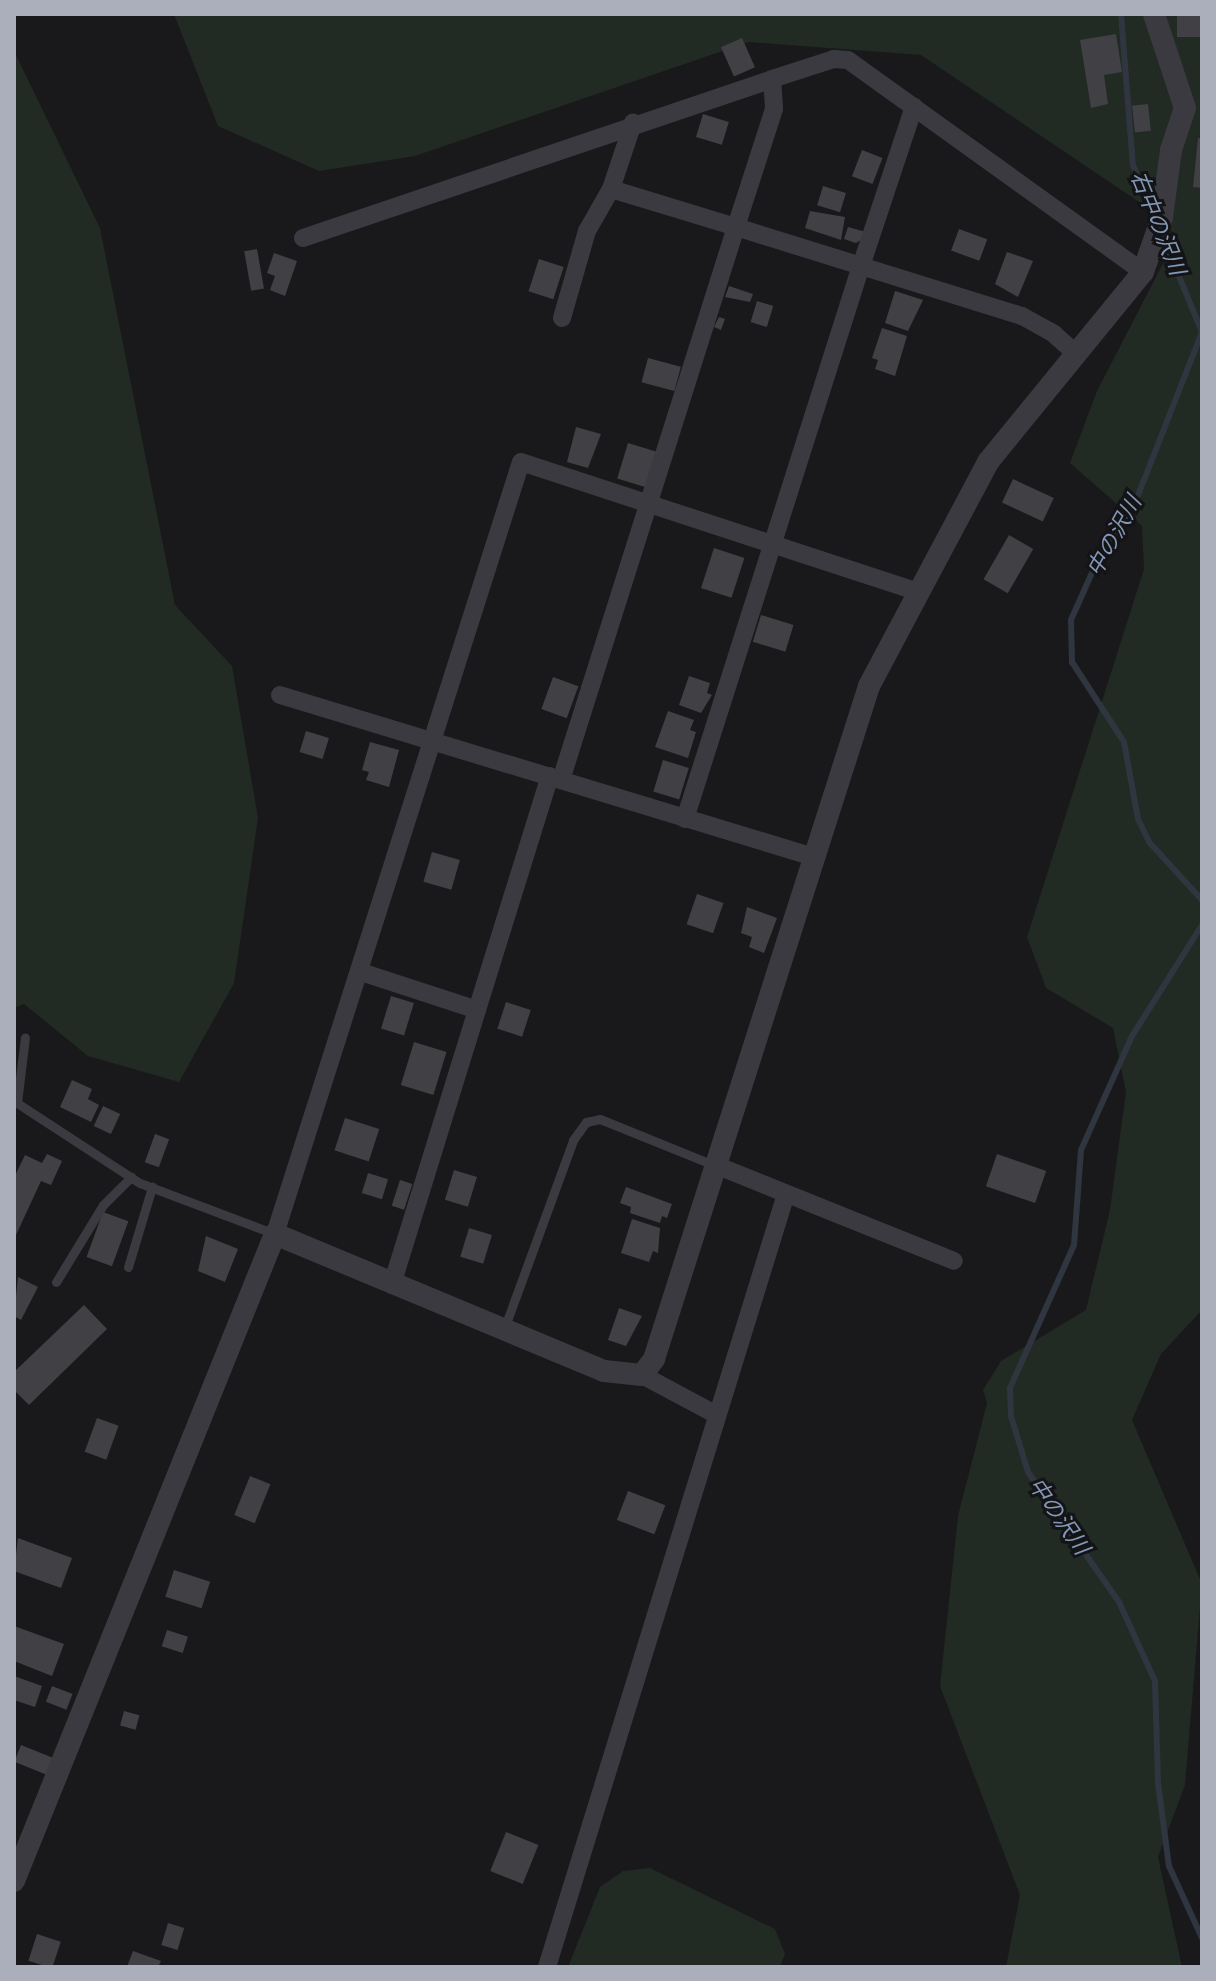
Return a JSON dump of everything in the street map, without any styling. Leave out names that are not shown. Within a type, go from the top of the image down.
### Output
[{"type":"street","points":[[642,1375],[654,1359],[718,1166],[869,686],[916,591],[988,462],[1143,272],[1162,217],[1171,150],[1193,109],[1154,14]]},
{"type":"street","points":[[303,238],[633,123],[834,59],[848,60],[1143,272]]},
{"type":"street","points":[[392,1285],[477,1010],[649,503],[774,109],[772,79]]},
{"type":"street","points":[[685,819],[914,107]]},
{"type":"street","points":[[562,318],[587,231],[611,189],[633,123]]},
{"type":"street","points":[[611,189],[1022,316],[1077,355]]},
{"type":"street","points":[[14,1881],[275,1234],[521,462],[916,591]]},
{"type":"street","points":[[280,695],[814,857]]},
{"type":"street","points":[[361,972],[477,1010]]},
{"type":"street","points":[[718,1166],[954,1261]]},
{"type":"street","points":[[547,1967],[715,1414],[786,1194]]},
{"type":"street","points":[[275,1234],[604,1371],[642,1375],[715,1414]]},
{"type":"lane","points":[[25,1037],[15,1102],[131,1177],[275,1234]]},
{"type":"lane","points":[[503,1330],[573,1140],[586,1122],[600,1119],[718,1166]]},
{"type":"lane","points":[[56,1282],[103,1205],[131,1177]]},
{"type":"lane","points":[[128,1267],[152,1187]]},
{"type":"shaded area","points":[[174,14],[1202,14],[1202,1310],[1161,1354],[1132,1420],[1202,1584],[1185,1785],[1158,1857],[1182,1967],[1006,1967],[1020,1895],[940,1686],[958,1516],[987,1403],[983,1390],[1001,1361],[1086,1310],[1110,1210],[1126,1092],[1113,1028],[1046,988],[1027,937],[1144,569],[1142,526],[1070,463],[1097,391],[1172,246],[1151,210],[921,55],[749,42],[415,156],[319,171],[218,126]]},
{"type":"shaded area","points":[[14,51],[100,228],[175,605],[232,666],[258,818],[234,983],[179,1082],[88,1056],[24,1004],[14,1008]]},
{"type":"shaded area","points":[[650,1868],[775,1929],[785,1954],[780,1967],[568,1967],[600,1887],[623,1871]]},
{"type":"building","points":[[1177,14],[1202,14],[1202,37],[1177,37]]},
{"type":"building","points":[[1116,34],[1122,72],[1104,75],[1108,104],[1091,108],[1080,40]]},
{"type":"building","points":[[742,38],[755,67],[734,77],[721,47]]},
{"type":"building","points":[[1148,104],[1151,131],[1135,133],[1132,106]]},
{"type":"building","points":[[703,114],[729,122],[722,145],[696,137]]},
{"type":"building","points":[[1198,138],[1202,139],[1202,188],[1193,187]]},
{"type":"building","points":[[862,150],[883,158],[873,184],[852,176]]},
{"type":"building","points":[[823,186],[846,193],[840,212],[817,205]]},
{"type":"building","points":[[810,211],[845,217],[841,240],[805,228]]},
{"type":"building","points":[[848,227],[866,232],[864,238],[856,243],[844,239]]},
{"type":"building","points":[[959,229],[987,239],[979,261],[951,251]]},
{"type":"building","points":[[257,249],[264,288],[251,291],[244,251]]},
{"type":"building","points":[[1007,252],[1033,261],[1018,297],[995,284]]},
{"type":"building","points":[[274,253],[297,261],[285,296],[270,290],[275,276],[267,273]]},
{"type":"building","points":[[539,259],[564,267],[553,299],[528,291]]},
{"type":"building","points":[[729,286],[753,294],[750,302],[725,297]]},
{"type":"building","points":[[895,291],[923,300],[908,331],[885,323]]},
{"type":"building","points":[[757,301],[773,306],[767,327],[751,322]]},
{"type":"building","points":[[719,317],[725,319],[721,330],[714,327]]},
{"type":"building","points":[[882,328],[907,336],[895,376],[875,369],[878,360],[872,358]]},
{"type":"building","points":[[648,358],[681,367],[674,391],[642,382]]},
{"type":"building","points":[[576,427],[601,434],[588,468],[567,462]]},
{"type":"building","points":[[628,443],[657,452],[646,487],[617,478]]},
{"type":"building","points":[[1013,479],[1054,498],[1043,522],[1002,503]]},
{"type":"building","points":[[1009,535],[1033,549],[1008,593],[984,579]]},
{"type":"building","points":[[714,548],[744,558],[731,598],[701,588]]},
{"type":"building","points":[[761,615],[794,625],[785,652],[753,642]]},
{"type":"building","points":[[689,676],[710,683],[707,693],[712,695],[701,713],[679,705]]},
{"type":"building","points":[[553,677],[578,686],[567,718],[541,709]]},
{"type":"building","points":[[668,711],[694,720],[690,730],[696,732],[688,758],[655,747]]},
{"type":"building","points":[[306,731],[329,738],[323,759],[300,752]]},
{"type":"building","points":[[370,742],[399,750],[389,787],[366,780],[369,772],[362,770]]},
{"type":"building","points":[[663,760],[689,768],[679,799],[653,792]]},
{"type":"building","points":[[432,852],[460,860],[451,890],[423,882]]},
{"type":"building","points":[[697,894],[723,903],[713,933],[687,924]]},
{"type":"building","points":[[747,907],[777,918],[764,953],[749,947],[752,937],[741,933]]},
{"type":"building","points":[[391,996],[414,1003],[404,1036],[381,1029]]},
{"type":"building","points":[[506,1002],[531,1010],[522,1037],[497,1029]]},
{"type":"building","points":[[414,1042],[447,1052],[433,1095],[401,1085]]},
{"type":"building","points":[[72,1080],[92,1089],[88,1099],[99,1105],[91,1122],[60,1107]]},
{"type":"building","points":[[103,1106],[120,1114],[111,1134],[94,1126]]},
{"type":"building","points":[[345,1118],[379,1129],[369,1161],[334,1150]]},
{"type":"building","points":[[155,1134],[169,1139],[159,1167],[145,1162]]},
{"type":"building","points":[[47,1154],[62,1161],[51,1185],[41,1181],[16,1235],[14,1178],[25,1155],[42,1163]]},
{"type":"building","points":[[997,1154],[1046,1171],[1035,1203],[986,1186]]},
{"type":"building","points":[[454,1170],[477,1177],[468,1207],[445,1200]]},
{"type":"building","points":[[368,1173],[388,1179],[382,1199],[362,1193]]},
{"type":"building","points":[[400,1180],[412,1184],[404,1210],[392,1206]]},
{"type":"building","points":[[626,1187],[672,1204],[667,1218],[662,1216],[660,1223],[630,1213],[631,1207],[620,1203]]},
{"type":"building","points":[[103,1212],[128,1221],[112,1266],[87,1257]]},
{"type":"building","points":[[632,1219],[660,1228],[658,1253],[653,1251],[649,1262],[621,1253]]},
{"type":"building","points":[[469,1228],[492,1235],[483,1264],[460,1257]]},
{"type":"building","points":[[206,1236],[238,1249],[225,1282],[198,1271]]},
{"type":"building","points":[[18,1277],[38,1287],[21,1320],[14,1316]]},
{"type":"building","points":[[84,1305],[107,1329],[29,1405],[14,1390],[14,1372]]},
{"type":"building","points":[[619,1308],[642,1316],[626,1346],[608,1340]]},
{"type":"building","points":[[97,1418],[119,1426],[106,1460],[85,1452]]},
{"type":"building","points":[[250,1476],[270,1484],[255,1523],[234,1515]]},
{"type":"building","points":[[628,1491],[665,1505],[654,1534],[617,1520]]},
{"type":"building","points":[[18,1538],[72,1558],[61,1588],[14,1571]]},
{"type":"building","points":[[174,1570],[210,1582],[201,1608],[165,1597]]},
{"type":"building","points":[[14,1626],[64,1644],[52,1676],[14,1661]]},
{"type":"building","points":[[167,1630],[188,1637],[183,1653],[162,1646]]},
{"type":"building","points":[[14,1676],[42,1686],[35,1707],[14,1700]]},
{"type":"building","points":[[52,1686],[73,1694],[66,1710],[46,1702]]},
{"type":"building","points":[[124,1711],[139,1715],[136,1730],[120,1725]]},
{"type":"building","points":[[21,1745],[53,1758],[47,1775],[14,1762]]},
{"type":"building","points":[[506,1832],[538,1845],[523,1884],[490,1871]]},
{"type":"building","points":[[168,1923],[184,1928],[178,1950],[161,1945]]},
{"type":"building","points":[[37,1934],[61,1942],[53,1967],[28,1961]]},
{"type":"building","points":[[133,1951],[161,1961],[158,1967],[127,1967]]},
{"type":"waterway","name":"右中の沢川","points":[[1121,14],[1133,165],[1155,218]]},
{"type":"waterway","name":"右中の沢川","points":[[1162,235],[1202,332]]},
{"type":"waterway","name":"中の沢川","points":[[1202,332],[1130,516],[1103,548],[1071,620],[1072,662],[1124,742],[1138,819],[1149,842],[1202,900]]},
{"type":"waterway","name":"中の沢川","points":[[1202,925],[1132,1036],[1081,1150],[1074,1245],[1010,1388],[1011,1416],[1028,1472],[1119,1602],[1155,1681],[1158,1783],[1169,1866],[1202,1938]]}]
